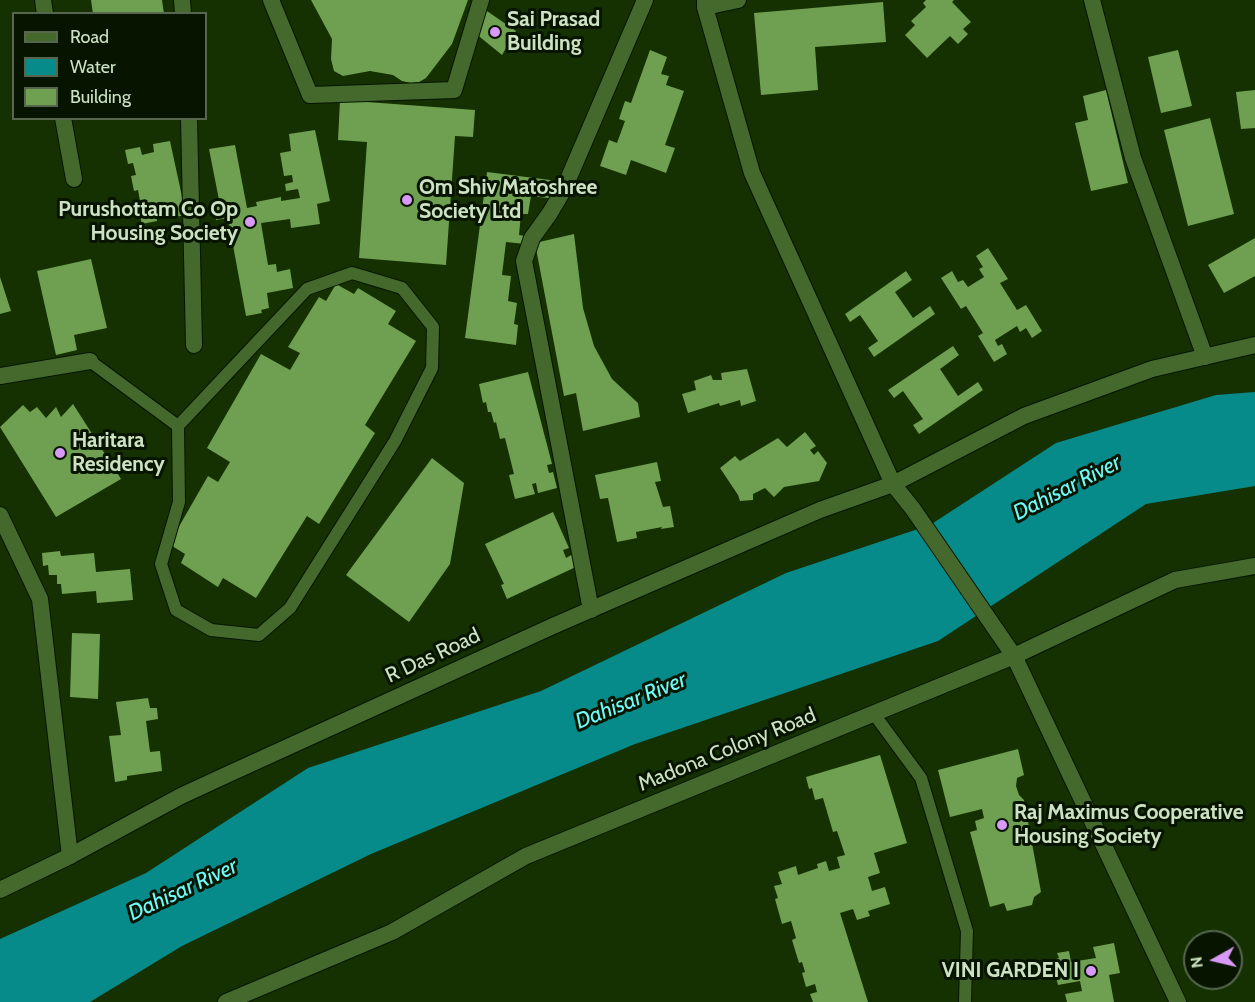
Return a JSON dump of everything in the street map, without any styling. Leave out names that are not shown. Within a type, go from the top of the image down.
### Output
[{"type":"street","points":[[271,0],[310,95],[454,90],[481,0]]},
{"type":"street","points":[[591,610],[524,261],[532,238],[564,189],[645,0]]},
{"type":"street","points":[[738,0],[705,3],[752,172],[893,484],[913,509],[1014,656],[1178,1002]]},
{"type":"street","points":[[1092,0],[1133,158],[1205,357]]},
{"type":"street","points":[[63,120],[74,179]]},
{"type":"street","points":[[189,120],[194,345]]},
{"type":"street","name":"R Das Road","points":[[0,890],[70,856],[181,796],[553,626],[820,510],[893,484],[1024,416],[1152,369],[1255,345]]},
{"type":"street","points":[[0,376],[90,361]]},
{"type":"street","points":[[0,514],[40,599],[70,856]]},
{"type":"street","name":"Madona Colony Road","points":[[226,1002],[392,932],[526,856],[1014,656],[1175,580],[1255,566]]},
{"type":"lane","points":[[352,273],[402,288],[434,327],[432,368],[395,441],[290,608],[259,635],[211,630],[176,610],[161,564],[178,502],[178,426],[307,289],[352,273]]},
{"type":"lane","points":[[90,361],[178,426]]},
{"type":"lane","points":[[874,714],[921,778],[967,931],[965,1002]]},
{"type":"water","name":"Dahisar River","points":[[1255,392],[1255,486],[1146,504],[938,641],[635,744],[371,854],[182,946],[90,1002],[0,1002],[0,939],[146,873],[308,768],[541,691],[786,573],[930,525],[1056,443],[1216,395]]},
{"type":"building","points":[[91,0],[162,0],[164,12],[93,12]]},
{"type":"building","points":[[311,0],[468,0],[452,44],[426,78],[411,83],[402,81],[393,75],[370,71],[343,76],[334,71],[331,59],[332,39]]},
{"type":"building","points":[[926,0],[954,0],[952,2],[971,22],[963,29],[968,34],[958,44],[950,36],[927,58],[905,35],[915,25],[911,21],[926,7],[923,3]]},
{"type":"building","points":[[883,2],[886,42],[815,47],[818,90],[761,95],[754,13]]},
{"type":"building","name":"Sai Prasad Building","points":[[484,9],[516,31],[502,55],[475,33]]},
{"type":"building","points":[[650,50],[667,57],[661,74],[669,76],[666,85],[684,91],[665,145],[675,148],[666,173],[631,160],[626,175],[600,166],[609,140],[617,143],[625,121],[619,119],[625,101],[631,103]]},
{"type":"building","points":[[1178,50],[1192,106],[1161,113],[1148,57]]},
{"type":"building","points":[[1106,90],[1128,183],[1091,191],[1075,123],[1088,120],[1083,96]]},
{"type":"building","points":[[1255,90],[1255,128],[1241,129],[1236,92]]},
{"type":"building","name":"Om Shiv Matoshree Society Ltd","points":[[340,100],[475,110],[473,137],[455,136],[446,265],[359,258],[367,142],[338,140]]},
{"type":"building","points":[[1210,118],[1234,214],[1188,226],[1164,130]]},
{"type":"building","name":"Purushottam Co Op Housing Society","points":[[315,130],[330,201],[317,204],[320,224],[291,228],[290,219],[261,223],[268,265],[276,264],[277,272],[290,269],[293,288],[267,293],[269,308],[261,310],[262,313],[246,316],[228,218],[216,220],[213,201],[219,200],[209,149],[235,145],[247,208],[257,206],[256,202],[281,197],[281,201],[300,198],[298,189],[286,191],[285,184],[293,182],[292,175],[284,176],[280,153],[291,151],[289,134]]},
{"type":"building","points":[[170,141],[186,215],[169,218],[167,210],[156,212],[157,221],[142,224],[138,190],[134,191],[131,176],[136,175],[133,163],[128,164],[125,150],[140,147],[142,155],[154,152],[153,144]]},
{"type":"building","points":[[487,172],[558,181],[556,199],[531,196],[528,214],[521,214],[519,235],[525,236],[525,244],[506,242],[502,275],[511,276],[508,301],[517,303],[514,324],[518,325],[516,345],[465,338]]},
{"type":"building","points":[[574,234],[583,308],[594,346],[612,379],[638,403],[640,417],[583,431],[576,393],[564,396],[535,243]]},
{"type":"building","points":[[1255,238],[1255,276],[1224,293],[1208,265]]},
{"type":"building","points":[[988,248],[1008,279],[1000,283],[1017,310],[1026,305],[1042,331],[1032,338],[1026,328],[1020,332],[1017,326],[995,340],[998,346],[1002,344],[1007,354],[994,362],[978,336],[983,333],[966,306],[961,309],[941,278],[952,271],[958,282],[963,280],[968,287],[984,277],[979,269],[983,267],[976,256]]},
{"type":"building","points":[[91,259],[107,328],[74,335],[77,350],[56,355],[37,271]]},
{"type":"building","points":[[906,271],[912,280],[895,292],[913,318],[930,306],[935,314],[874,357],[868,348],[878,341],[860,315],[850,322],[845,314]]},
{"type":"building","points":[[0,277],[11,311],[0,314]]},
{"type":"building","points":[[336,284],[354,294],[358,288],[396,311],[388,324],[416,341],[365,425],[375,433],[319,524],[307,516],[256,598],[223,578],[218,587],[181,563],[185,554],[169,544],[208,476],[218,482],[230,462],[207,448],[261,354],[290,370],[300,353],[288,347],[319,297],[326,301]]},
{"type":"building","points":[[953,346],[959,355],[940,369],[958,396],[978,382],[983,390],[919,434],[913,425],[923,419],[903,391],[894,398],[888,390]]},
{"type":"building","points":[[747,369],[756,401],[741,406],[740,400],[720,406],[719,403],[688,413],[682,394],[696,390],[694,381],[711,375],[713,380],[722,380],[721,373]]},
{"type":"building","points":[[528,372],[552,464],[547,465],[549,473],[553,472],[557,488],[538,493],[536,483],[532,484],[535,494],[515,499],[509,475],[514,474],[505,438],[500,439],[496,422],[494,423],[491,412],[488,412],[486,402],[483,403],[479,384]]},
{"type":"building","name":"Haritara Residency","points":[[73,404],[121,479],[56,517],[0,427],[23,405],[30,412],[37,407],[46,418],[56,407],[61,417]]},
{"type":"building","points":[[805,432],[816,446],[810,450],[814,455],[818,451],[827,463],[819,481],[784,487],[774,497],[765,488],[753,494],[753,500],[740,501],[720,468],[735,456],[740,461],[778,438],[787,447]]},
{"type":"building","points":[[432,458],[464,483],[450,564],[409,622],[346,575]]},
{"type":"building","points":[[657,462],[661,481],[655,482],[663,507],[670,506],[674,527],[636,532],[637,538],[617,542],[608,498],[600,499],[595,475]]},
{"type":"building","points":[[553,512],[569,548],[563,550],[566,558],[573,554],[578,566],[507,599],[501,585],[504,584],[485,544]]},
{"type":"building","points":[[60,551],[61,556],[94,553],[96,572],[130,569],[133,600],[97,603],[96,591],[62,594],[61,584],[57,584],[57,575],[49,575],[48,565],[43,566],[42,553]]},
{"type":"building","points":[[72,633],[100,634],[98,699],[70,697]]},
{"type":"building","points":[[148,698],[150,708],[157,708],[158,719],[146,721],[150,752],[160,751],[162,771],[127,776],[127,780],[115,782],[109,736],[121,735],[116,702]]},
{"type":"building","name":"Raj Maximus Cooperative Housing Society","points":[[1018,749],[1024,775],[1017,778],[1016,786],[1019,795],[1024,800],[1041,892],[1034,897],[1032,905],[1007,911],[1004,903],[990,907],[970,832],[977,830],[975,821],[984,818],[982,809],[950,817],[938,770]]},
{"type":"building","points":[[880,755],[907,843],[874,853],[880,873],[868,877],[872,891],[885,887],[890,904],[868,911],[870,916],[857,920],[853,909],[840,913],[868,1002],[813,1002],[810,994],[817,992],[815,984],[806,987],[802,973],[805,972],[802,962],[799,963],[792,940],[796,938],[791,921],[782,924],[774,886],[782,884],[778,872],[796,866],[798,875],[818,868],[817,864],[826,861],[829,871],[840,868],[837,857],[845,855],[837,831],[833,832],[823,798],[815,800],[806,777]]},
{"type":"building","name":"VINI GARDEN I","points":[[1114,943],[1120,973],[1109,975],[1114,1002],[1067,1002],[1065,994],[1082,991],[1080,981],[1058,985],[1056,977],[1063,976],[1061,968],[1055,969],[1053,960],[1059,958],[1057,953],[1069,951],[1071,962],[1096,958],[1093,947]]},
{"type":"place","name":"Sai Prasad Building","points":[[495,32]]},
{"type":"place","name":"Om Shiv Matoshree Society Ltd","points":[[407,200]]},
{"type":"place","name":"Purushottam Co Op Housing Society","points":[[250,222]]},
{"type":"place","name":"Haritara Residency","points":[[60,453]]},
{"type":"place","name":"Raj Maximus Cooperative Housing Society","points":[[1002,825]]},
{"type":"place","name":"VINI GARDEN I","points":[[1091,971]]}]
